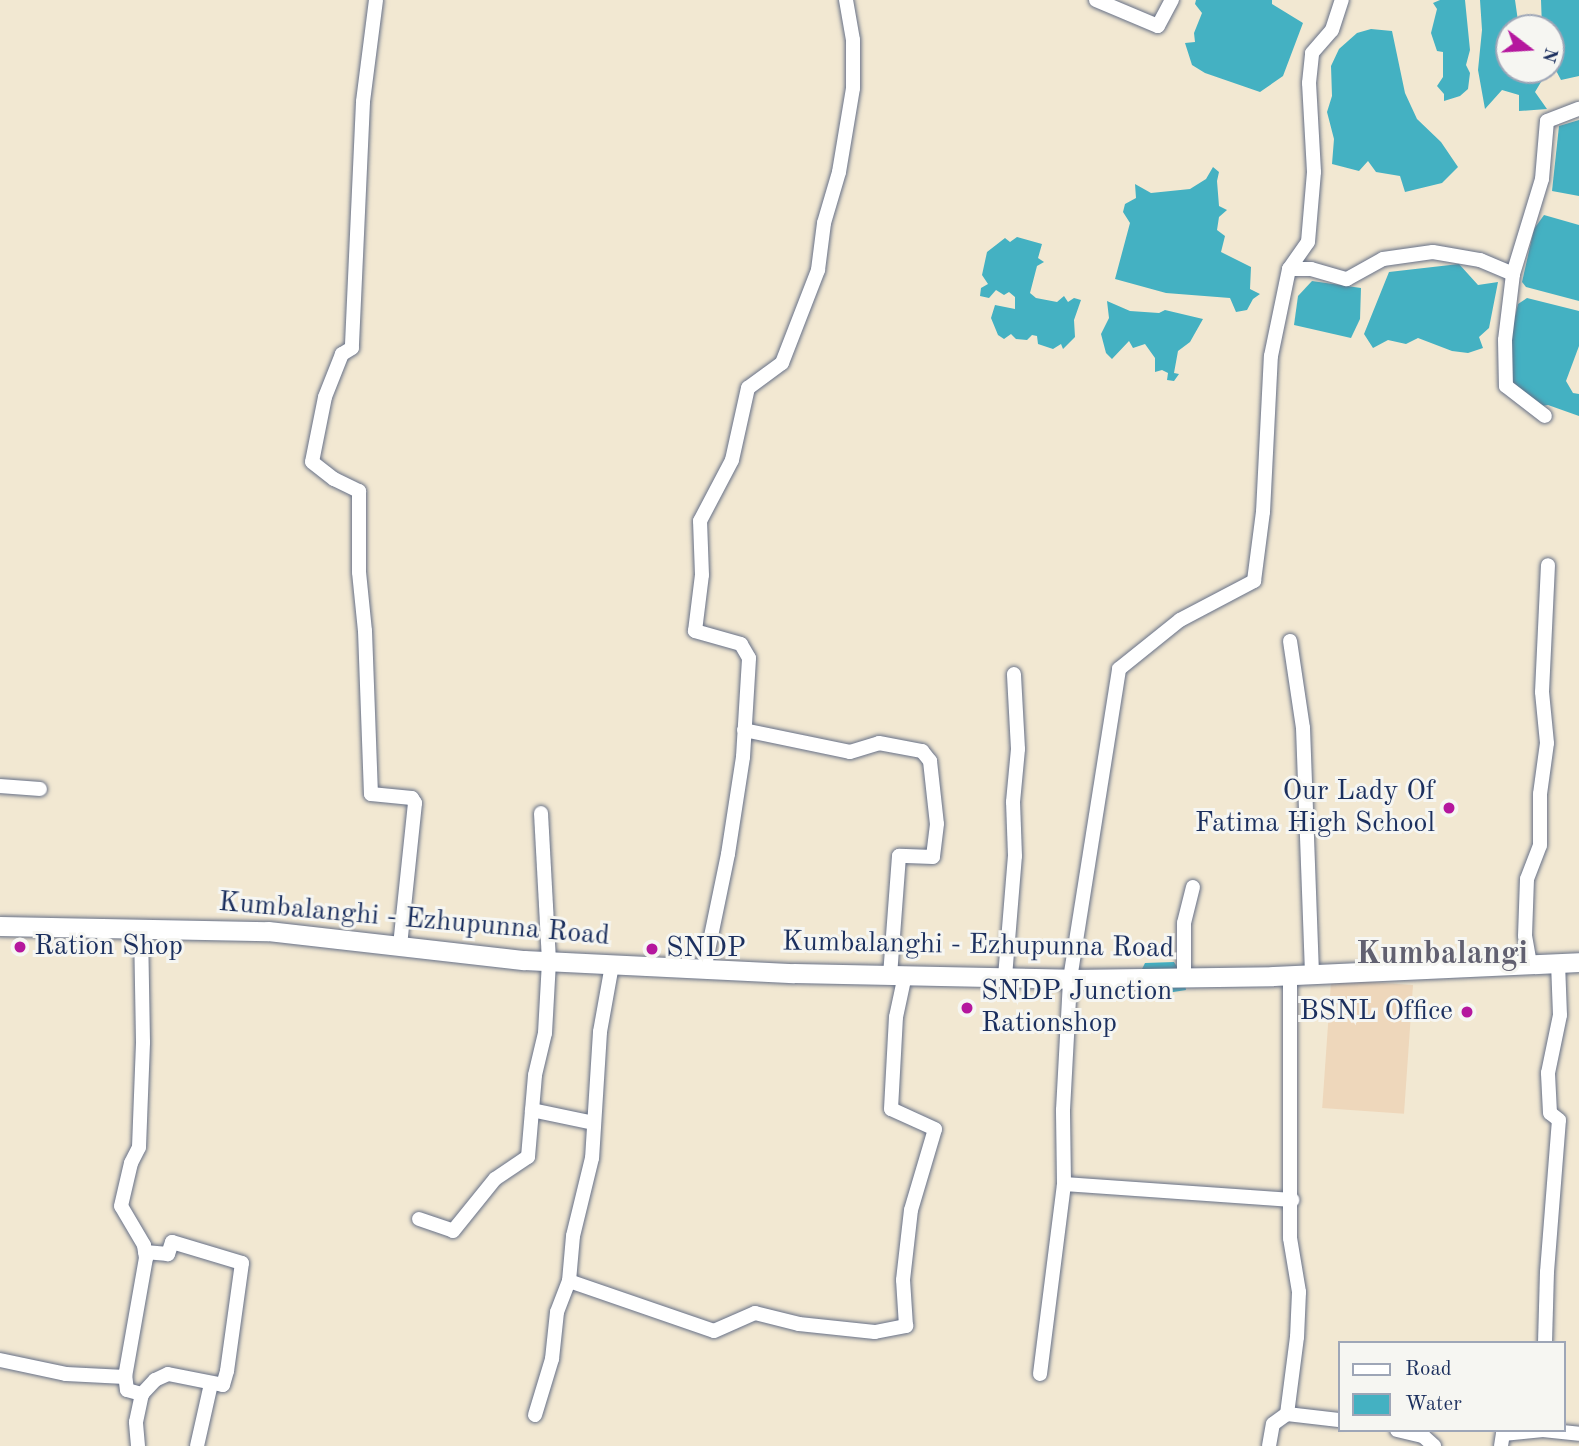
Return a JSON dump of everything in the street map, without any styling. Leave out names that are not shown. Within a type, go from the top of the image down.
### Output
[{"type":"main road","name":"Kumbalanghi - Ezhupunna Road","points":[[0,926],[268,931],[549,961],[704,970],[1070,979],[1290,974],[1579,962]]},
{"type":"street","points":[[376,0],[363,102],[352,348],[342,354],[325,397],[312,462],[334,479],[359,491],[359,572],[366,656],[371,794],[412,799],[415,803],[400,946]]},
{"type":"street","points":[[704,970],[728,854],[744,730],[749,658],[741,644],[695,631],[702,575],[700,521],[732,460],[748,388],[782,363],[818,270],[824,223],[839,172],[853,88],[853,40],[846,0]]},
{"type":"street","points":[[1096,0],[1158,26],[1172,0]]},
{"type":"street","points":[[1040,1374],[1064,1184],[1063,1110],[1070,979],[1119,669],[1180,621],[1254,581],[1263,512],[1272,356],[1289,269],[1308,242],[1314,172],[1309,83],[1312,53],[1332,30],[1342,0]]},
{"type":"street","points":[[1545,416],[1506,386],[1505,340],[1513,274],[1542,179],[1547,121],[1579,109]]},
{"type":"street","points":[[1289,269],[1311,269],[1347,279],[1383,259],[1433,251],[1480,260],[1513,274]]},
{"type":"street","points":[[1530,964],[1525,936],[1527,879],[1540,845],[1540,794],[1547,743],[1542,692],[1548,565]]},
{"type":"street","points":[[1290,641],[1303,728],[1312,973]]},
{"type":"street","points":[[1004,977],[1015,856],[1013,802],[1018,749],[1014,674]]},
{"type":"street","points":[[569,1281],[714,1331],[755,1313],[799,1324],[875,1332],[906,1326],[903,1280],[911,1210],[935,1129],[891,1108],[896,1017],[899,856],[933,857],[937,824],[930,761],[922,751],[879,743],[850,752],[744,730]]},
{"type":"street","points":[[0,786],[40,789]]},
{"type":"street","points":[[419,1219],[453,1231],[495,1179],[528,1157],[535,1075],[545,1033],[549,961],[541,813]]},
{"type":"street","points":[[1184,977],[1184,923],[1193,887]]},
{"type":"street","points":[[141,928],[143,1042],[139,1147],[131,1163],[121,1206],[145,1251],[125,1374],[127,1391],[142,1394]]},
{"type":"street","points":[[1545,1341],[1547,1272],[1559,1120],[1550,1113],[1548,1073],[1560,1014],[1558,963]]},
{"type":"street","points":[[535,1415],[552,1359],[557,1312],[569,1281],[573,1236],[592,1158],[600,1032],[612,965]]},
{"type":"street","points":[[1287,1414],[1297,1337],[1299,1292],[1290,1238],[1290,974]]},
{"type":"street","points":[[532,1110],[594,1123]]},
{"type":"street","points":[[1064,1184],[1292,1200]]},
{"type":"street","points":[[138,1446],[136,1422],[142,1394],[155,1380],[167,1374],[223,1385],[242,1264],[209,1251],[172,1242],[169,1254],[145,1251]]},
{"type":"street","points":[[0,1360],[103,1378],[125,1377],[125,1374]]},
{"type":"street","points":[[197,1446],[211,1384]]},
{"type":"street","points":[[1269,1446],[1273,1424],[1287,1414],[1338,1420]]},
{"type":"street","points":[[1409,1432],[1423,1436],[1434,1446]]},
{"type":"street","points":[[1501,1446],[1503,1434],[1523,1432]]},
{"type":"street","points":[[1561,1432],[1579,1434]]},
{"type":"shaded area","points":[[1331,979],[1413,985],[1404,1114],[1322,1108]]},
{"type":"water","points":[[1196,0],[1272,0],[1272,4],[1303,23],[1283,76],[1260,92],[1205,73],[1192,65],[1185,43],[1195,42],[1194,33],[1202,13],[1195,4]]},
{"type":"water","points":[[1440,0],[1465,0],[1470,50],[1466,65],[1470,73],[1468,89],[1460,96],[1444,101],[1444,94],[1437,86],[1443,77],[1443,52],[1437,51],[1431,33],[1437,9],[1433,3]]},
{"type":"water","points":[[1480,0],[1515,0],[1517,14],[1495,14],[1495,84],[1540,84],[1535,92],[1547,109],[1519,111],[1519,95],[1502,90],[1485,109],[1478,70],[1482,30]]},
{"type":"water","points":[[1541,0],[1579,0],[1579,76],[1565,79],[1565,14],[1542,14]]},
{"type":"water","points":[[1371,29],[1392,31],[1405,93],[1417,119],[1441,142],[1458,167],[1442,183],[1405,192],[1400,176],[1376,172],[1368,161],[1359,171],[1332,164],[1334,139],[1327,112],[1332,96],[1331,66],[1339,49],[1357,33]]},
{"type":"water","points":[[1579,120],[1579,196],[1552,191],[1559,126]]},
{"type":"water","points":[[1213,167],[1219,172],[1219,206],[1227,210],[1219,217],[1217,230],[1225,236],[1221,252],[1251,267],[1250,289],[1260,294],[1253,299],[1247,310],[1236,312],[1230,298],[1166,293],[1115,279],[1130,223],[1123,212],[1125,204],[1136,198],[1135,184],[1151,193],[1190,189],[1206,179]]},
{"type":"water","points":[[1544,215],[1579,225],[1579,301],[1526,287],[1522,282],[1534,229]]},
{"type":"water","points":[[1017,237],[1042,244],[1038,258],[1044,262],[1037,266],[1030,293],[1036,298],[1057,302],[1064,296],[1068,302],[1074,298],[1081,300],[1074,320],[1075,337],[1063,349],[1061,344],[1053,349],[1038,344],[1037,336],[1032,335],[1027,340],[1016,339],[1011,334],[1004,339],[998,335],[991,318],[995,305],[1015,309],[1015,297],[1009,292],[1004,295],[996,290],[989,298],[980,296],[981,288],[988,284],[982,275],[987,252],[1005,238],[1010,242]]},
{"type":"water","points":[[1459,264],[1478,285],[1498,282],[1489,328],[1479,337],[1483,348],[1468,353],[1452,351],[1418,338],[1406,344],[1388,340],[1373,348],[1364,334],[1389,272]]},
{"type":"water","points":[[1312,281],[1361,288],[1360,319],[1351,338],[1294,325],[1298,296]]},
{"type":"water","points":[[1527,298],[1579,311],[1579,346],[1566,381],[1573,393],[1579,394],[1579,416],[1548,405],[1536,407],[1511,380],[1509,342],[1518,304]]},
{"type":"water","points":[[1107,301],[1130,311],[1159,313],[1165,310],[1203,319],[1190,342],[1178,351],[1174,373],[1179,374],[1174,381],[1167,380],[1168,373],[1162,370],[1155,372],[1155,358],[1145,344],[1133,348],[1129,341],[1112,359],[1106,353],[1101,334],[1109,318]]},
{"type":"water","points":[[1174,962],[1184,978],[1186,990],[1167,993],[1160,969],[1142,969],[1145,963]]},
{"type":"place","name":"Our Lady Of Fatima High School","points":[[1449,808]]},
{"type":"place","name":"Ration Shop","points":[[20,947]]},
{"type":"place","name":"SNDP","points":[[652,949]]},
{"type":"place","name":"SNDP Junction Rationshop","points":[[967,1008]]},
{"type":"place","name":"BSNL Office","points":[[1467,1012]]},
{"type":"district","name":"Kumbalangi","points":[[1442,955]]}]
